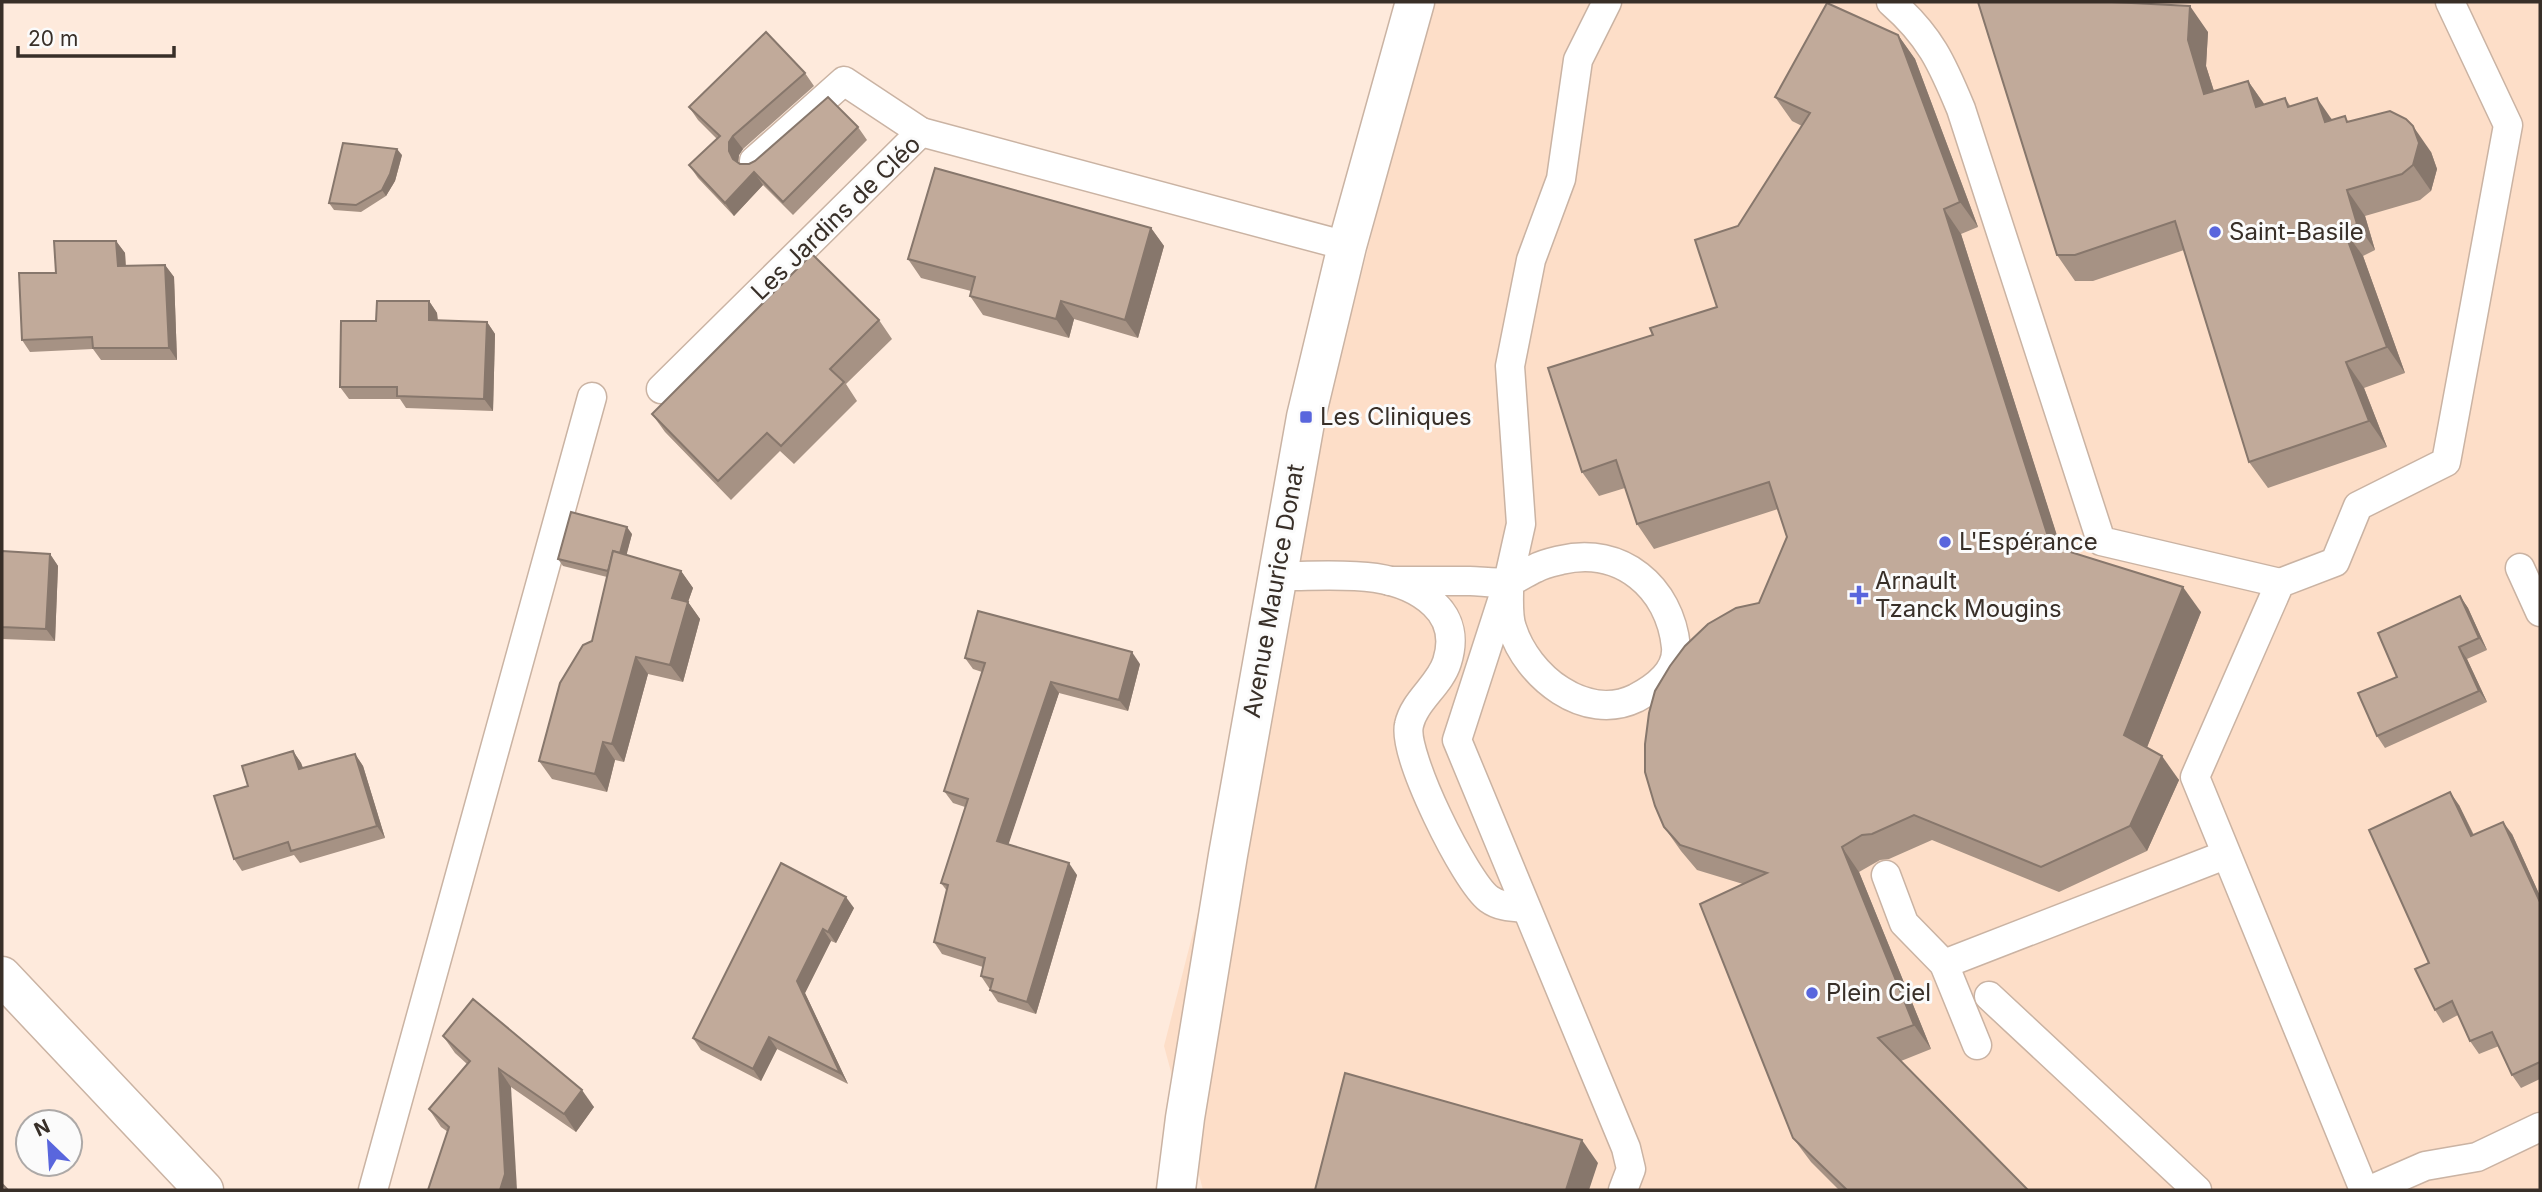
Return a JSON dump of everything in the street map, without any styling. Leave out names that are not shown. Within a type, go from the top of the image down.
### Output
[{"type":"main road","name":"Avenue Maurice Donat","points":[[1176,1190],[1225,868],[1306,417],[1347,246],[1415,2]]},
{"type":"main road","points":[[2,976],[204,1190]]},
{"type":"lane","points":[[1607,2],[1578,60],[1560,179],[1531,260],[1510,366],[1521,524],[1508,582],[1457,740],[1626,1148],[1631,1169],[1623,1190]]},
{"type":"lane","points":[[1891,2],[1911,19],[1941,60],[1961,109],[2101,541],[2280,583],[2335,562],[2358,506],[2446,462],[2508,125],[2450,2]]},
{"type":"lane","points":[[754,161],[844,81],[921,132]]},
{"type":"lane","name":"Les Jardins de Cléo","points":[[661,389],[921,132],[1347,246]]},
{"type":"lane","points":[[373,1190],[592,397]]},
{"type":"lane","points":[[1276,576],[1508,582],[1538,567],[1563,559],[1605,558],[1627,567],[1645,580],[1663,603],[1674,632],[1676,651],[1670,670],[1656,688],[1631,700],[1609,705],[1582,703],[1532,667],[1511,627],[1508,582]]},
{"type":"lane","points":[[2520,568],[2540,612]]},
{"type":"lane","points":[[1390,581],[1410,586],[1429,599],[1443,612],[1451,631],[1447,664],[1409,723],[1407,739],[1418,771],[1450,843],[1473,883],[1490,900],[1506,906],[1525,908]]},
{"type":"lane","points":[[2280,583],[2195,777],[2364,1190]]},
{"type":"lane","points":[[1944,964],[2225,855]]},
{"type":"lane","points":[[1886,876],[1904,923],[1944,964],[1977,1045]]},
{"type":"lane","points":[[1989,996],[2197,1190]]},
{"type":"lane","points":[[2370,1190],[2425,1166],[2477,1157],[2540,1127]]},
{"type":"shaded area","name":"Arnault Tzanck Mougins","points":[[1431,2],[2540,2],[2540,1190],[1203,1190],[1164,1046]]},
{"type":"building","name":"Saint-Basile","points":[[1978,2],[2112,2],[2190,6],[2188,40],[2204,94],[2248,81],[2256,107],[2285,98],[2288,107],[2317,98],[2325,122],[2345,116],[2347,122],[2390,111],[2413,126],[2419,143],[2413,165],[2402,174],[2347,190],[2357,224],[2344,230],[2387,347],[2346,362],[2369,421],[2249,462],[2175,221],[2075,255],[2057,255]]},
{"type":"building","points":[[1827,3],[1898,35],[1960,202],[1944,209],[2051,546],[2183,587],[2124,735],[2162,756],[2130,826],[2041,867],[1914,815],[1872,834],[1862,835],[1842,847],[1914,1025],[1878,1038],[2028,1190],[1847,1190],[1793,1138],[1700,904],[1767,873],[1680,845],[1664,827],[1645,772],[1649,713],[1655,691],[1670,666],[1685,646],[1708,624],[1736,608],[1759,603],[1787,537],[1769,482],[1637,524],[1616,460],[1582,472],[1548,368],[1653,335],[1650,328],[1717,307],[1695,240],[1738,226],[1810,113],[1775,97]]},
{"type":"building","points":[[766,32],[805,73],[733,136],[729,142],[729,151],[733,159],[740,164],[755,161],[828,97],[858,127],[783,202],[754,172],[725,203],[689,165],[720,136],[689,107]]},
{"type":"building","points":[[343,143],[397,149],[382,190],[356,205],[329,203]]},
{"type":"building","points":[[935,168],[1151,228],[1125,320],[1061,301],[1056,319],[970,296],[975,277],[908,259]]},
{"type":"building","points":[[54,241],[116,241],[118,266],[165,265],[169,348],[93,348],[92,337],[22,340],[19,273],[56,273]]},
{"type":"building","points":[[812,254],[879,320],[830,369],[844,382],[781,446],[767,433],[718,481],[652,414]]},
{"type":"building","points":[[377,301],[429,301],[429,320],[487,322],[484,399],[397,396],[397,387],[340,387],[341,321],[376,321]]},
{"type":"building","points":[[571,512],[627,527],[620,553],[613,551],[608,571],[558,559]]},
{"type":"building","points":[[2,551],[50,554],[46,629],[2,627]]},
{"type":"building","points":[[613,551],[681,571],[672,598],[688,602],[670,665],[636,657],[612,744],[603,742],[595,774],[539,761],[560,683],[583,645],[592,641]]},
{"type":"building","points":[[2460,596],[2479,638],[2459,647],[2479,691],[2377,736],[2358,693],[2397,677],[2378,633]]},
{"type":"building","points":[[978,611],[1132,652],[1119,700],[1051,682],[997,841],[1069,863],[1027,1002],[990,990],[993,979],[981,976],[985,958],[934,942],[948,885],[941,883],[968,799],[944,791],[985,663],[965,658]]},
{"type":"building","points":[[293,751],[299,769],[355,754],[377,826],[291,851],[288,842],[234,859],[214,796],[248,786],[242,766]]},
{"type":"building","points":[[2450,792],[2471,836],[2503,822],[2540,902],[2540,1062],[2512,1075],[2492,1032],[2470,1041],[2452,1001],[2435,1010],[2415,969],[2429,963],[2369,830]]},
{"type":"building","points":[[781,863],[846,897],[828,932],[823,929],[797,981],[840,1073],[769,1037],[753,1069],[693,1038]]},
{"type":"building","points":[[473,999],[582,1090],[564,1114],[499,1069],[505,1174],[500,1190],[428,1190],[449,1127],[429,1109],[470,1061],[443,1036]]},
{"type":"building","points":[[1345,1073],[1582,1140],[1566,1190],[1315,1190]]},
{"type":"place","name":"Saint-Basile","points":[[2215,232]]},
{"type":"place","name":"Les Cliniques","points":[[1306,417]]},
{"type":"place","name":"L'Espérance","points":[[1945,542]]},
{"type":"place","name":"Arnault Tzanck Mougins","points":[[1859,595]]},
{"type":"place","name":"Plein Ciel","points":[[1812,993]]}]
